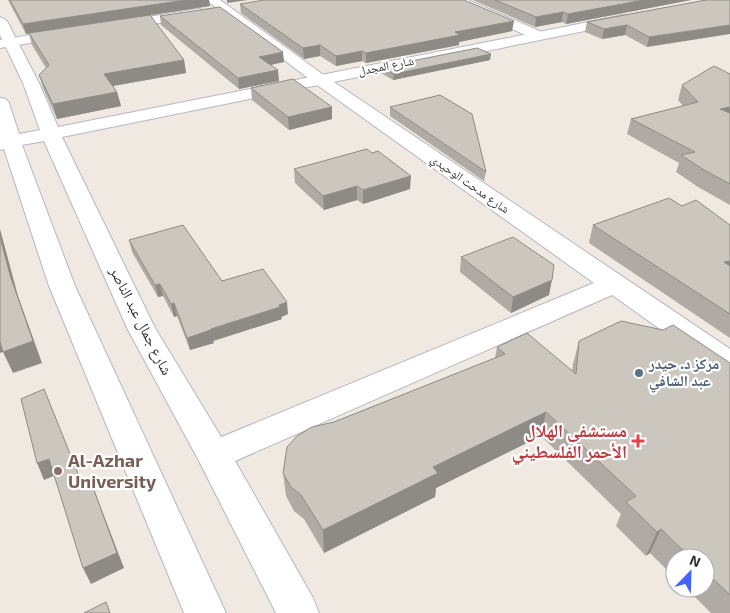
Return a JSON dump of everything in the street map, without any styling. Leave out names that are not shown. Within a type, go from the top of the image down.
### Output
[{"type":"main road","name":"شارع مدحت الوحيدي","points":[[212,0],[319,79],[730,364]]},
{"type":"main road","points":[[458,0],[537,35]]},
{"type":"main road","points":[[108,27],[243,6]]},
{"type":"main road","name":"شارع المجدل","points":[[5,143],[634,17]]},
{"type":"main road","points":[[3,35],[78,32]]},
{"type":"main road","name":"شارع جمال عبد الناصر","points":[[3,35],[31,84],[51,134],[141,328],[214,455],[298,613]]},
{"type":"main road","points":[[0,103],[9,129],[5,143],[62,286],[204,613]]},
{"type":"main road","points":[[214,455],[614,284]]},
{"type":"building","points":[[10,0],[186,0],[23,24]]},
{"type":"building","points":[[264,0],[464,0],[514,21],[455,32],[460,35],[366,53],[362,51],[336,56],[320,45],[303,48],[240,4]]},
{"type":"building","points":[[495,0],[644,0],[568,14],[563,12],[536,17]]},
{"type":"building","points":[[706,0],[730,0],[730,25],[649,37],[627,25],[604,29],[587,22]]},
{"type":"building","points":[[220,7],[283,52],[259,57],[278,70],[238,78],[160,16]]},
{"type":"building","points":[[150,15],[184,60],[104,74],[117,92],[53,104],[39,75],[49,65],[29,33]]},
{"type":"building","points":[[477,48],[491,54],[394,74],[381,67]]},
{"type":"building","points":[[714,66],[730,74],[730,107],[720,109],[730,113],[730,184],[681,155],[695,152],[631,119],[698,102],[682,85]]},
{"type":"building","points":[[293,79],[332,107],[288,117],[251,88]]},
{"type":"building","points":[[440,95],[472,114],[486,172],[390,107]]},
{"type":"building","points":[[367,149],[372,153],[378,151],[411,176],[363,190],[357,186],[323,196],[294,169]]},
{"type":"building","points":[[669,198],[682,206],[696,200],[730,225],[730,261],[724,262],[730,266],[730,314],[593,225]]},
{"type":"building","points":[[183,225],[222,281],[263,269],[287,302],[279,305],[280,307],[187,338],[174,303],[171,304],[160,284],[155,285],[129,240]]},
{"type":"building","points":[[0,237],[10,275],[33,341],[3,352],[0,342]]},
{"type":"building","points":[[513,237],[554,265],[552,280],[513,297],[461,257]]},
{"type":"building","points":[[621,321],[663,330],[673,325],[730,363],[730,595],[715,581],[715,548],[681,548],[661,529],[657,532],[626,502],[636,496],[546,412],[433,467],[438,473],[323,530],[301,495],[291,487],[283,473],[287,447],[297,436],[312,427],[334,422],[505,354],[497,347],[527,333],[576,374],[579,341]]},
{"type":"building","points":[[44,389],[83,486],[91,482],[117,553],[83,568],[49,459],[37,463],[21,399]]},
{"type":"building","points":[[106,602],[110,613],[84,613]]},
{"type":"place","name":"مركز د. حيدر عبد الشافي","points":[[639,373]]},
{"type":"place","name":"مستشفى الهلال الأحمر الفلسطيني","points":[[638,441]]},
{"type":"place","name":"Al-Azhar University","points":[[58,471]]}]
